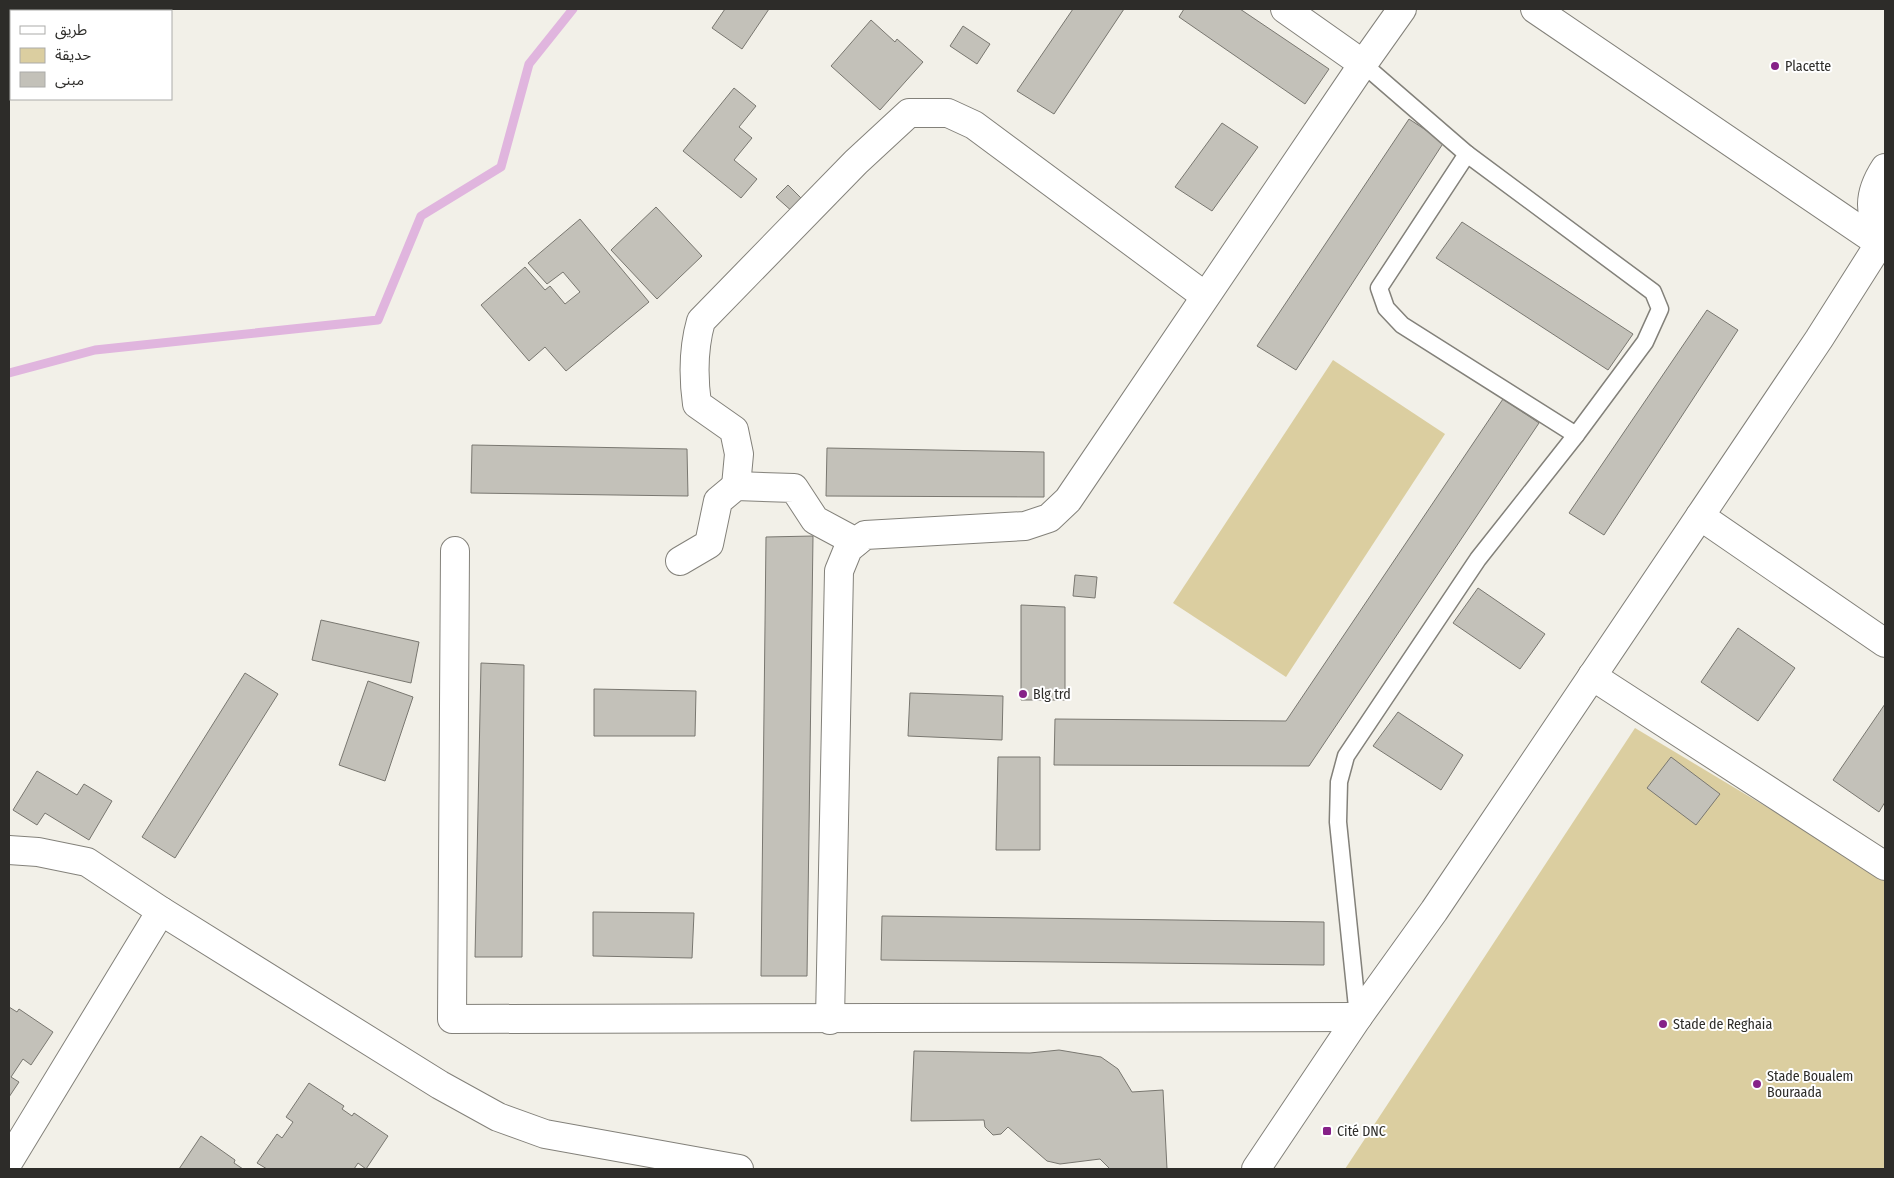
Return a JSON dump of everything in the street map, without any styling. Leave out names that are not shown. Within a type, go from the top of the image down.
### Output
[{"type":"street","points":[[1285,9],[1362,64]]},
{"type":"street","points":[[830,1020],[839,571],[848,549],[864,535],[1025,526],[1049,518],[1068,500],[1362,64],[1402,9]]},
{"type":"street","points":[[1535,9],[1883,242]]},
{"type":"street","points":[[736,486],[739,454],[734,430],[697,404],[694,368],[695,344],[701,321],[856,162],[910,113],[948,112],[974,125],[1205,296]]},
{"type":"street","points":[[1883,242],[1870,206],[1878,179],[1885,168]]},
{"type":"street","points":[[1256,1169],[1358,1017],[1434,911],[1820,339],[1883,242]]},
{"type":"street","points":[[680,561],[709,544],[718,501],[736,486],[794,488],[815,520],[856,542]]},
{"type":"street","points":[[1700,516],[1885,642]]},
{"type":"street","points":[[455,552],[452,1019],[830,1020],[1358,1017]]},
{"type":"street","points":[[1592,676],[1885,866]]},
{"type":"street","points":[[9,850],[38,852],[87,862],[160,911],[440,1085],[498,1118],[545,1134],[739,1169]]},
{"type":"street","points":[[9,1161],[160,911]]},
{"type":"lane","points":[[1358,1017],[1338,822],[1339,782],[1346,756],[1478,560],[1576,435],[1645,342],[1660,309],[1653,292],[1468,154],[1362,64]]},
{"type":"lane","points":[[1468,154],[1379,288],[1386,308],[1402,325],[1576,435]]},
{"type":"green space","points":[[1333,360],[1445,434],[1286,677],[1173,603]]},
{"type":"green space","name":"Stade de Reghaia","points":[[1635,728],[1885,878],[1885,1169],[1345,1169]]},
{"type":"building","points":[[725,9],[769,9],[742,49],[712,28]]},
{"type":"building","points":[[1073,9],[1124,9],[1054,114],[1017,91]]},
{"type":"building","points":[[1184,9],[1240,9],[1329,69],[1305,104],[1179,17]]},
{"type":"building","points":[[871,20],[895,42],[897,39],[923,62],[880,110],[831,66]]},
{"type":"building","points":[[963,26],[990,44],[977,64],[950,46]]},
{"type":"building","points":[[734,88],[756,106],[739,127],[752,138],[734,160],[757,179],[741,198],[683,151]]},
{"type":"building","points":[[1409,119],[1444,142],[1296,370],[1257,346]]},
{"type":"building","points":[[1222,123],[1258,147],[1212,211],[1175,187]]},
{"type":"building","points":[[788,185],[805,202],[794,213],[776,197]]},
{"type":"building","points":[[656,207],[702,256],[657,299],[611,250]]},
{"type":"building","points":[[580,219],[649,302],[566,371],[545,347],[529,361],[481,305],[525,267],[545,290],[550,286],[565,304],[580,292],[563,272],[547,284],[528,263]]},
{"type":"building","points":[[1462,222],[1633,334],[1608,370],[1436,258]]},
{"type":"building","points":[[1707,310],[1738,330],[1604,535],[1569,513]]},
{"type":"building","points":[[1503,399],[1539,423],[1309,766],[1054,765],[1055,719],[1286,721]]},
{"type":"building","points":[[472,445],[687,449],[688,496],[471,493]]},
{"type":"building","points":[[827,448],[1044,452],[1044,497],[826,496]]},
{"type":"building","points":[[813,536],[807,976],[761,976],[766,537]]},
{"type":"building","points":[[1075,575],[1097,577],[1095,598],[1073,596]]},
{"type":"building","points":[[1478,588],[1545,634],[1520,669],[1453,623]]},
{"type":"building","points":[[1021,605],[1065,607],[1065,700],[1021,700]]},
{"type":"building","points":[[321,620],[419,642],[411,683],[312,660]]},
{"type":"building","points":[[1738,628],[1795,668],[1758,721],[1701,682]]},
{"type":"building","points":[[481,663],[524,665],[522,957],[475,957]]},
{"type":"building","points":[[245,673],[278,694],[175,858],[142,837]]},
{"type":"building","points":[[368,681],[413,697],[385,781],[339,765]]},
{"type":"building","points":[[594,689],[696,691],[695,736],[594,736]]},
{"type":"building","points":[[910,693],[1003,696],[1002,740],[908,736]]},
{"type":"building","points":[[1885,704],[1885,802],[1879,812],[1833,780]]},
{"type":"building","points":[[1398,712],[1463,755],[1441,790],[1373,746]]},
{"type":"building","points":[[998,757],[1040,757],[1040,850],[996,850]]},
{"type":"building","points":[[1671,757],[1720,794],[1696,825],[1647,788]]},
{"type":"building","points":[[37,771],[77,795],[84,784],[112,801],[89,840],[45,813],[37,825],[13,810]]},
{"type":"building","points":[[593,912],[694,913],[692,958],[593,956]]},
{"type":"building","points":[[882,916],[1324,922],[1324,965],[881,960]]},
{"type":"building","points":[[9,1007],[17,1012],[19,1009],[53,1032],[31,1065],[23,1059],[11,1077],[19,1082],[9,1097]]},
{"type":"building","points":[[1059,1050],[1101,1057],[1118,1069],[1132,1092],[1163,1090],[1167,1169],[1110,1169],[1100,1159],[1060,1164],[1047,1161],[1008,1127],[1001,1134],[993,1135],[985,1127],[984,1120],[911,1121],[914,1051],[1030,1053]]},
{"type":"building","points":[[309,1083],[344,1106],[342,1109],[352,1116],[354,1113],[388,1136],[366,1169],[358,1163],[354,1169],[267,1169],[257,1163],[277,1134],[282,1138],[293,1122],[286,1117]]},
{"type":"building","points":[[201,1136],[235,1160],[234,1163],[243,1169],[179,1169]]},
{"type":"waterway","points":[[9,373],[95,350],[378,320],[421,216],[501,167],[529,64],[573,9]]},
{"type":"place","name":"Placette","points":[[1775,66]]},
{"type":"place","name":"Blg trd","points":[[1023,694]]},
{"type":"place","name":"Stade de Reghaia","points":[[1663,1024]]},
{"type":"place","name":"Stade Boualem Bouraada","points":[[1757,1084]]},
{"type":"place","name":"Cité DNC","points":[[1327,1131]]}]
